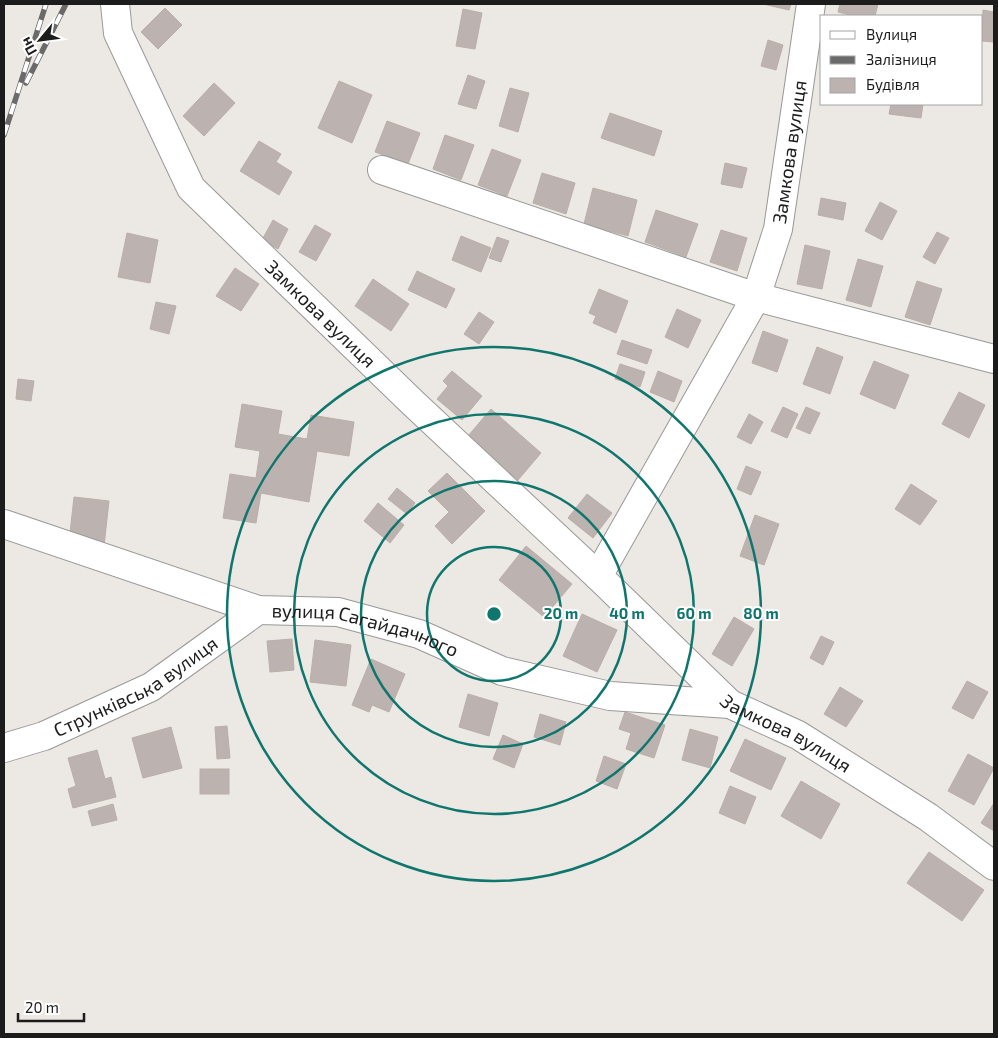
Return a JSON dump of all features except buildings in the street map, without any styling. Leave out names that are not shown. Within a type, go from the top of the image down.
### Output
[{"type":"street","name":"Замкова вулиця","points":[[114,4],[118,33],[191,188],[413,403],[598,576],[730,704],[798,735],[928,817],[994,866]]},
{"type":"street","name":"Замкова вулиця","points":[[598,576],[756,297],[778,229],[811,4]]},
{"type":"street","points":[[382,170],[756,297],[994,359]]},
{"type":"street","name":"вулиця Сагайдачного","points":[[4,524],[258,610],[338,612],[419,634],[502,671],[610,696],[730,704]]},
{"type":"street","name":"Струнківська вулиця","points":[[4,748],[44,736],[151,687],[258,610]]},
{"type":"railway","points":[[4,135],[46,4]]},
{"type":"railway","points":[[26,83],[66,4]]}]
